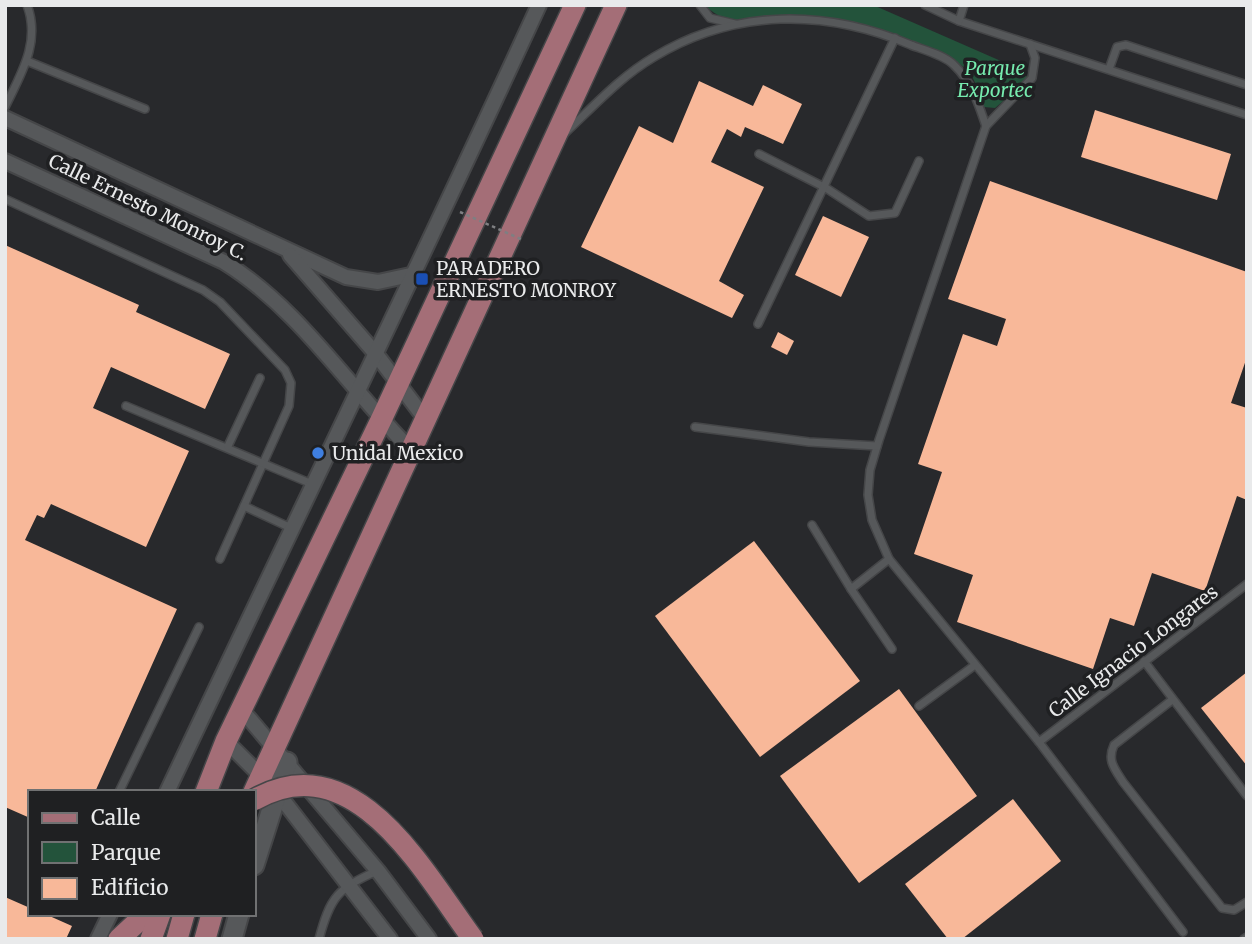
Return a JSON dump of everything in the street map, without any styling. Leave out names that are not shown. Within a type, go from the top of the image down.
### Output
[{"type":"main road","points":[[207,790],[226,741],[381,420],[575,5]]},
{"type":"main road","points":[[257,783],[616,5]]},
{"type":"main road","points":[[256,799],[276,791],[306,788],[337,792],[365,805],[388,825],[473,939]]},
{"type":"main road","points":[[119,939],[144,916]]},
{"type":"main road","points":[[151,939],[159,916]]},
{"type":"main road","points":[[177,939],[183,916]]},
{"type":"main road","points":[[205,939],[211,916]]},
{"type":"street","points":[[168,790],[356,390],[415,274],[539,5]]},
{"type":"street","name":"Calle Ernesto Monroy C.","points":[[5,118],[286,251],[362,281],[378,282],[415,274]]},
{"type":"street","name":"Calle Ernesto Monroy C.","points":[[5,160],[224,262],[251,279],[302,328],[381,420],[411,450]]},
{"type":"street","name":"Calle Ernesto Monroy C.","points":[[286,251],[376,354],[426,420]]},
{"type":"street","points":[[242,710],[378,871],[429,939]]},
{"type":"street","points":[[226,741],[257,783],[276,791],[390,939]]},
{"type":"street","points":[[256,858],[287,762]]},
{"type":"street","points":[[98,939],[109,916]]},
{"type":"street","points":[[232,939],[238,916]]},
{"type":"lane","points":[[5,107],[27,61],[33,29],[27,5]]},
{"type":"lane","points":[[700,5],[710,18],[736,24]]},
{"type":"lane","points":[[925,5],[959,21],[1247,115]]},
{"type":"lane","points":[[959,21],[964,5]]},
{"type":"lane","points":[[550,146],[614,85],[655,56],[686,41],[736,24],[810,17],[841,22],[895,38],[951,62],[967,78],[986,126]]},
{"type":"lane","points":[[758,324],[826,188],[895,38]]},
{"type":"lane","points":[[1030,44],[1035,58],[1032,78],[986,126],[877,446],[870,471],[869,495],[873,520],[889,559],[1039,742],[1183,932]]},
{"type":"lane","points":[[1109,69],[1116,48],[1126,45],[1247,85]]},
{"type":"lane","points":[[27,61],[145,109]]},
{"type":"lane","points":[[759,154],[826,188],[869,216],[895,213],[919,161]]},
{"type":"lane","points":[[5,199],[203,290],[220,302],[285,370],[291,383],[289,406],[220,559]]},
{"type":"lane","points":[[228,446],[260,378]]},
{"type":"lane","points":[[126,406],[228,446],[312,484]]},
{"type":"lane","points":[[695,427],[808,442],[877,446]]},
{"type":"lane","points":[[244,506],[291,528]]},
{"type":"lane","points":[[811,525],[892,649]]},
{"type":"lane","points":[[851,589],[889,559]]},
{"type":"lane","name":"Calle Ignacio Longares","points":[[1039,742],[1247,584]]},
{"type":"lane","points":[[120,790],[199,627]]},
{"type":"lane","points":[[1144,661],[1247,796]]},
{"type":"lane","points":[[919,706],[975,665]]},
{"type":"lane","points":[[1172,700],[1114,745],[1109,755],[1122,782],[1226,911],[1247,902]]},
{"type":"lane","points":[[319,939],[325,919],[347,884],[378,871]]},
{"type":"path","points":[[460,212],[523,240]]},
{"type":"green space","name":"Parque Exportec","points":[[705,5],[873,5],[1024,71],[1027,78],[1026,82],[995,108],[984,107],[975,82],[964,67],[894,36],[860,24],[826,18],[795,17],[754,22],[727,19]]},
{"type":"building","points":[[699,81],[753,106],[763,85],[802,104],[783,144],[745,127],[741,137],[727,129],[711,162],[764,187],[719,281],[744,295],[732,318],[581,247],[639,126],[673,143]]},
{"type":"building","points":[[1095,110],[1231,154],[1217,200],[1081,157]]},
{"type":"building","points":[[990,181],[1247,272],[1247,357],[1231,403],[1247,408],[1247,500],[1237,496],[1205,591],[1152,573],[1134,626],[1110,618],[1093,669],[957,622],[973,575],[914,554],[942,472],[918,464],[963,334],[997,346],[1006,319],[948,299]]},
{"type":"building","points":[[823,216],[869,237],[841,297],[795,275]]},
{"type":"building","points":[[5,245],[139,305],[136,312],[230,354],[205,409],[111,367],[93,408],[189,451],[146,547],[51,504],[44,518],[37,515],[25,540],[177,609],[96,790],[28,790],[28,817],[5,807]]},
{"type":"building","points":[[778,332],[794,341],[787,355],[771,347]]},
{"type":"building","points":[[754,541],[860,681],[760,757],[655,616]]},
{"type":"building","points":[[1247,672],[1247,766],[1201,708]]},
{"type":"building","points":[[899,689],[977,796],[859,883],[780,776]]},
{"type":"building","points":[[1013,799],[1061,861],[962,939],[948,939],[905,884]]},
{"type":"building","points":[[5,897],[28,907],[28,916],[50,916],[72,926],[66,939],[5,939]]},
{"type":"place","name":"PARADERO ERNESTO MONROY","points":[[422,279]]},
{"type":"place","name":"Unidal Mexico","points":[[318,453]]}]
